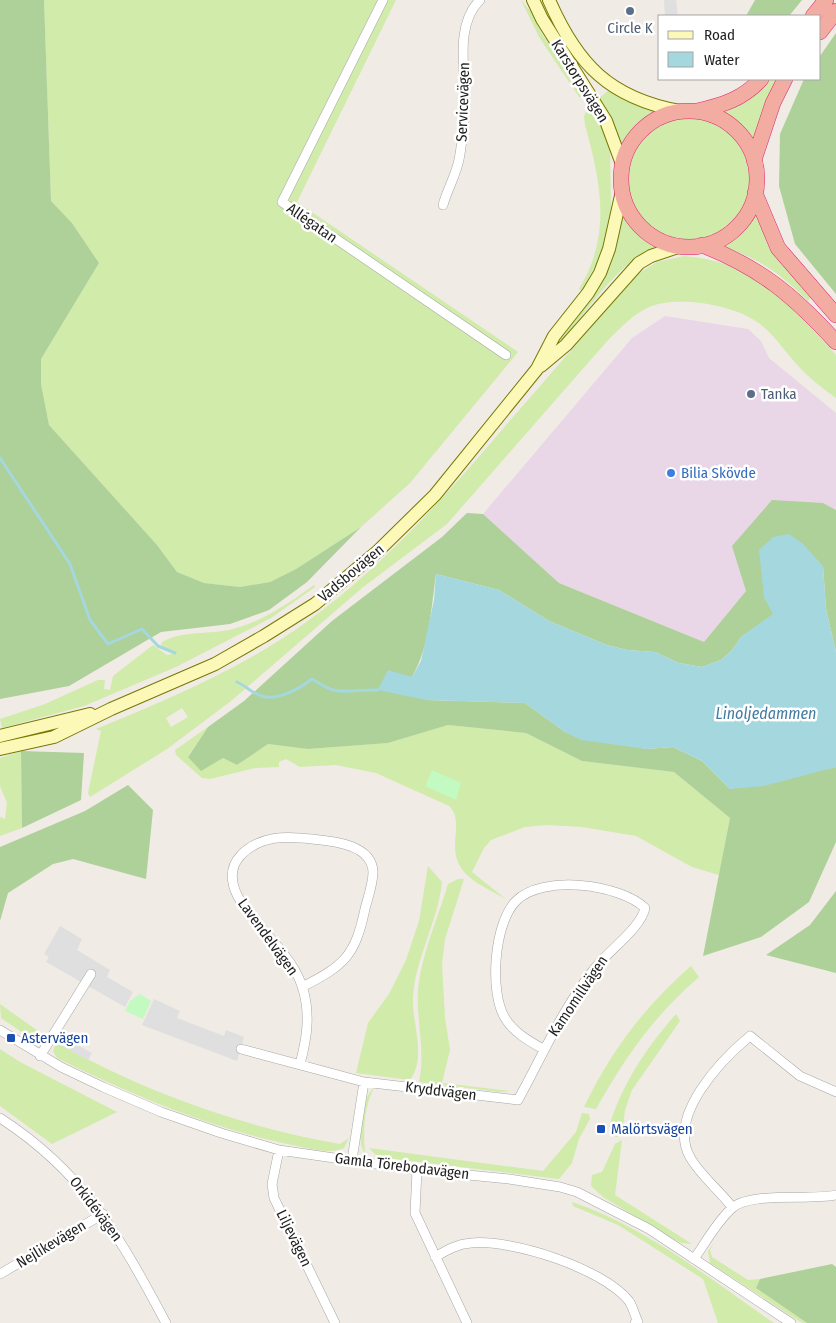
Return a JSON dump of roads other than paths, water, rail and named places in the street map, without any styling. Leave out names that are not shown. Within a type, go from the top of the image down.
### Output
[{"type":"highway","points":[[813,15],[826,0]]},
{"type":"highway","points":[[821,31],[836,11]]},
{"type":"highway","points":[[695,111],[735,100],[752,89],[760,80]]},
{"type":"highway","points":[[754,160],[773,103],[784,80]]},
{"type":"highway","points":[[680,111],[695,111],[718,117],[728,123],[744,139],[754,160],[757,177],[755,193],[748,212],[736,227],[721,239],[702,245],[681,246],[656,238],[642,228],[631,215],[622,191],[622,164],[630,145],[643,129],[660,117],[680,111]]},
{"type":"highway","points":[[755,193],[778,248],[836,315]]},
{"type":"highway","points":[[702,245],[765,275],[787,292],[836,342]]},
{"type":"main road","name":"Karstorpsvägen","points":[[533,0],[542,19],[606,121],[622,164]]},
{"type":"main road","name":"Karstorpsvägen","points":[[549,0],[571,42],[589,66],[609,85],[629,97],[657,107],[680,111]]},
{"type":"main road","name":"Vadsbovägen","points":[[0,750],[54,737],[112,709],[215,664],[291,620],[328,594],[378,551],[435,495],[537,369],[554,336],[588,293],[600,273],[609,249],[622,191]]},
{"type":"main road","name":"Vadsbovägen","points":[[537,369],[566,346],[640,263],[651,256],[681,246]]},
{"type":"main road","name":"Vadsbovägen","points":[[0,736],[112,709]]},
{"type":"street","name":"Allégatan","points":[[383,0],[282,202],[506,355]]},
{"type":"street","name":"Servicevägen","points":[[443,205],[454,177],[461,148],[467,23],[470,13],[480,0]]},
{"type":"street","name":"Lavendelvägen","points":[[300,1064],[307,1039],[308,1021],[302,987],[296,972],[284,953],[241,904],[235,890],[234,870],[239,858],[250,846],[259,841],[291,837],[326,840],[358,848],[371,863],[373,872],[370,886],[359,935],[352,950],[341,964],[302,987]]},
{"type":"street","name":"Kamomillvägen","points":[[518,1100],[558,1022],[594,969],[643,918],[645,908],[637,900],[619,893],[589,886],[560,885],[530,891],[511,907],[505,920],[498,946],[497,1002],[505,1020],[520,1035],[543,1049]]},
{"type":"street","points":[[40,1056],[91,974]]},
{"type":"street","name":"Gamla Törebodavägen","points":[[0,1030],[40,1056],[103,1087],[161,1112],[221,1133],[279,1150],[417,1170],[560,1187],[604,1204],[649,1229],[791,1323]]},
{"type":"street","points":[[732,1207],[690,1158],[684,1130],[688,1114],[697,1098],[732,1051],[750,1036],[800,1076],[836,1092]]},
{"type":"street","name":"Kryddvägen","points":[[241,1049],[364,1082],[518,1100]]},
{"type":"street","points":[[352,1160],[364,1082]]},
{"type":"street","name":"Orkidévägen","points":[[0,1118],[31,1140],[67,1171],[103,1214],[124,1246],[165,1323]]},
{"type":"street","name":"Liljevägen","points":[[279,1150],[272,1184],[274,1198],[335,1323]]},
{"type":"street","points":[[417,1170],[415,1213],[467,1323]]},
{"type":"street","points":[[694,1259],[732,1207],[769,1196],[812,1199],[836,1195]]},
{"type":"street","name":"Nejlikevägen","points":[[0,1274],[103,1214]]},
{"type":"street","points":[[435,1257],[455,1246],[472,1243],[523,1249],[551,1256],[582,1269],[608,1284],[629,1301],[638,1322],[635,1323]]},
{"type":"water","name":"Linoljedammen","points":[[789,534],[802,543],[823,566],[826,609],[836,652],[836,767],[764,786],[730,789],[702,761],[673,747],[646,749],[581,740],[565,732],[525,703],[426,700],[378,690],[388,670],[412,677],[421,661],[434,600],[436,574],[499,590],[549,621],[607,645],[627,650],[655,652],[679,663],[702,667],[721,660],[732,650],[741,637],[773,614],[764,597],[759,550],[773,537]]},
{"type":"waterway","points":[[0,458],[70,564],[90,620],[108,644],[142,629],[158,646],[175,653]]},
{"type":"waterway","points":[[237,682],[258,695],[268,697],[288,693],[312,679],[335,690],[378,690]]},
{"type":"place","name":"Circle K","points":[[630,11]]},
{"type":"place","name":"Tanka","points":[[751,394]]},
{"type":"place","name":"Bilia Skövde","points":[[671,473]]},
{"type":"place","name":"Astervägen","points":[[11,1038]]},
{"type":"place","name":"Malörtsvägen","points":[[601,1129]]}]
